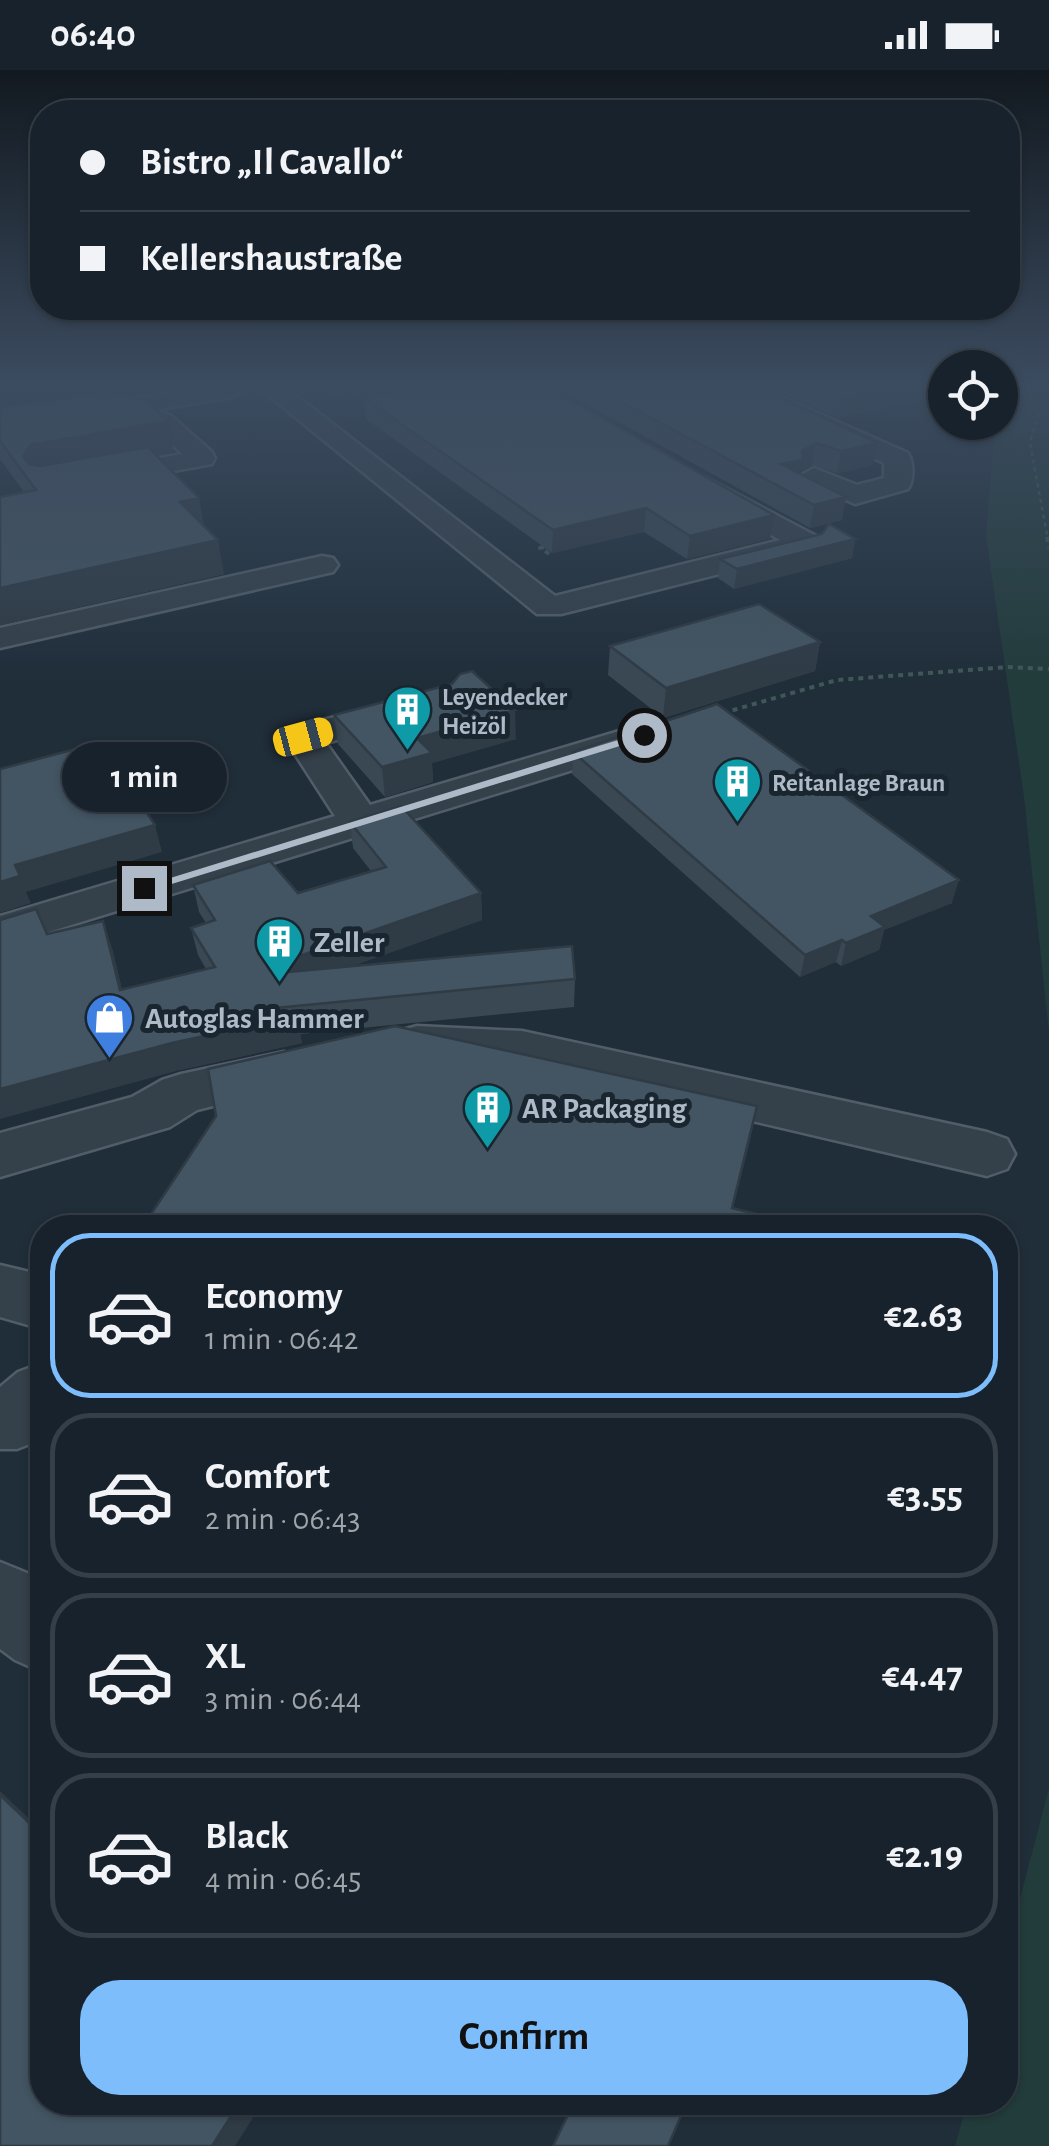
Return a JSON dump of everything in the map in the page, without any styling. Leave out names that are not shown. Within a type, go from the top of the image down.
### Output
[{"type":"street","points":[[395,487],[549,607],[807,543],[707,487]]},
{"type":"street","points":[[836,487],[855,496],[888,487]]},
{"type":"street","points":[[0,638],[322,565]]},
{"type":"street","points":[[362,823],[303,737],[438,701]]},
{"type":"street","points":[[0,932],[644,735]]},
{"type":"street","points":[[0,1155],[150,1113],[181,1094],[403,1043],[522,1048],[987,1154]]},
{"type":"street","points":[[0,1291],[30,1299]]},
{"type":"street","points":[[0,1418],[17,1418],[30,1406]]},
{"type":"street","points":[[0,1600],[30,1624]]},
{"type":"path","points":[[1038,487],[1049,548]]},
{"type":"path","points":[[544,547],[540,548],[551,555]]},
{"type":"path","points":[[644,735],[837,680],[1008,667],[1049,669]]},
{"type":"green space","points":[[990,487],[1049,487],[1049,1033],[1024,797],[986,536]]},
{"type":"green space","points":[[1049,1788],[1049,2146],[955,2146],[964,2115],[1018,2115],[1018,1906]]},
{"type":"building","points":[[34,487],[188,487],[199,498],[180,502],[218,540],[0,588],[0,497],[36,490]]},
{"type":"building","points":[[491,487],[724,487],[774,515],[690,536],[646,508],[553,530]]},
{"type":"building","points":[[780,487],[826,487],[846,497],[814,505]]},
{"type":"building","points":[[829,524],[855,539],[737,569],[720,559],[822,534]]},
{"type":"building","points":[[759,604],[820,642],[666,688],[610,646]]},
{"type":"building","points":[[472,671],[515,710],[417,738],[432,753],[382,767],[334,715],[452,684],[460,674]]},
{"type":"building","name":"Reitanlage Braun","points":[[717,704],[959,880],[871,916],[885,927],[805,955],[573,752]]},
{"type":"building","points":[[87,746],[103,772],[118,768],[155,825],[15,865],[20,876],[0,882],[0,769]]},
{"type":"building","points":[[401,806],[481,893],[276,964],[278,973],[572,946],[575,979],[265,1009],[297,1016],[172,1043],[0,1089],[0,920],[36,909],[47,934],[103,921],[120,990],[215,967],[191,928],[215,920],[193,885],[270,861],[298,893],[386,867],[350,822]]},
{"type":"building","name":"AR Packaging","points":[[395,1026],[757,1106],[732,1208],[760,1215],[151,1215],[216,1116],[208,1069]]},
{"type":"building","points":[[0,1795],[30,1824],[30,2115],[232,2115],[212,2146],[0,2146]]},
{"type":"building","points":[[568,2115],[681,2115],[668,2146],[553,2146]]},
{"type":"place","name":"Leyendecker Heizöl","points":[[407,752]]},
{"type":"place","name":"Reitanlage Braun","points":[[737,824]]},
{"type":"place","name":"Zeller","points":[[279,984]]},
{"type":"place","name":"Autoglas Hammer","points":[[110,1060]]},
{"type":"place","name":"AR Packaging","points":[[487,1150]]},
{"type":"route","points":[[144,888],[644,735]]}]
